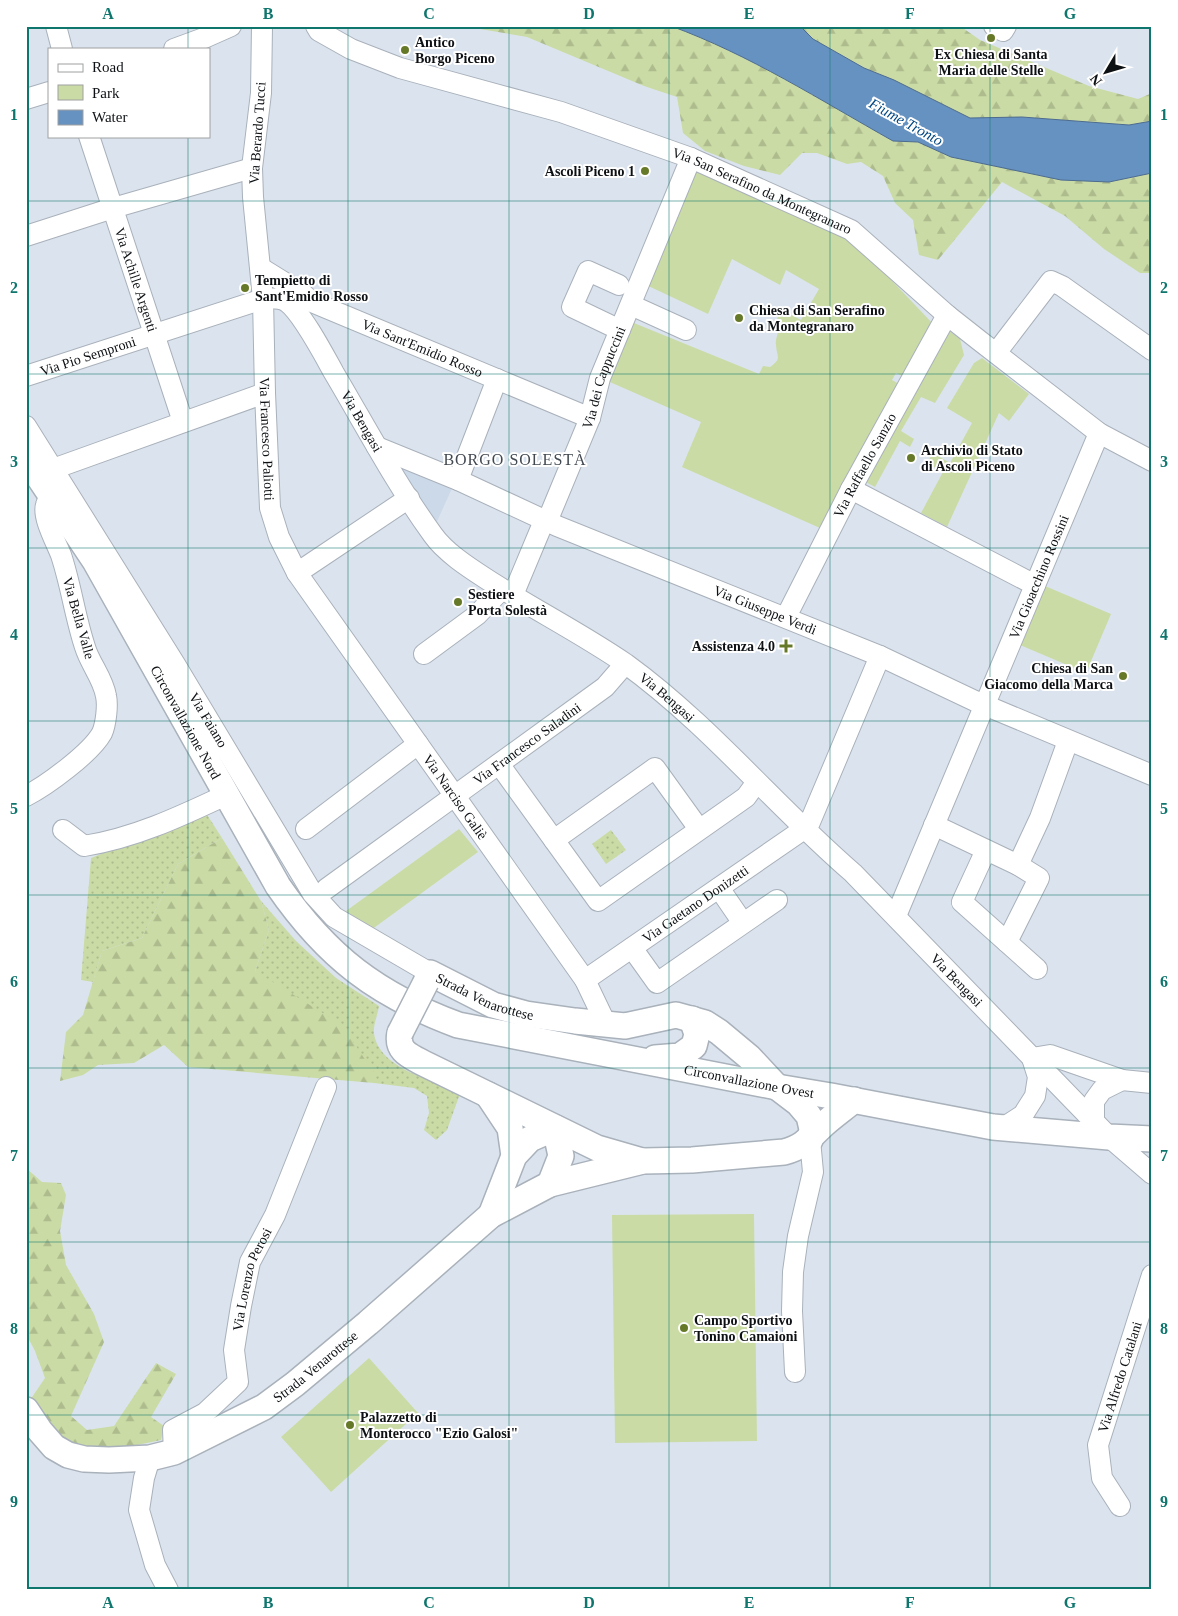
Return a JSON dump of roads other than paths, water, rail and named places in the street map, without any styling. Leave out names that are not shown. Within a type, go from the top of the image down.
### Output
[{"type":"main road","name":"Circonvallazione Nord","points":[[26,458],[95,561],[228,794],[278,886],[310,928],[330,949],[359,974]]},
{"type":"main road","name":"Circonvallazione Ovest","points":[[359,974],[389,994],[424,1012],[458,1025],[502,1035],[1003,1128],[1102,1129],[1152,1139]]},
{"type":"main road","name":"Strada Venarottese","points":[[642,1161],[597,1148],[406,1054],[398,1041],[400,1033],[428,977],[493,1004],[526,1014],[625,1026],[676,1015],[705,1023],[749,1057],[778,1087],[798,1103],[808,1116],[812,1128],[810,1140]]},
{"type":"main road","points":[[639,1059],[680,1056],[694,1046],[696,1034],[692,1019]]},
{"type":"main road","name":"Strada Venarottese","points":[[488,1095],[510,1128],[514,1156]]},
{"type":"main road","name":"Strada Venarottese","points":[[26,1410],[54,1447],[68,1455],[84,1459],[109,1460],[144,1458],[174,1452],[264,1407],[368,1323],[491,1215],[550,1184],[642,1161],[692,1160],[784,1152],[798,1148],[810,1140],[822,1126],[854,1100]]},
{"type":"main road","name":"Strada Venarottese","points":[[491,1215],[514,1156],[530,1139],[555,1128]]},
{"type":"main road","points":[[550,1184],[561,1156],[555,1128]]},
{"type":"street","points":[[56,26],[62,48]]},
{"type":"street","points":[[177,48],[231,26]]},
{"type":"street","name":"Via Berardo Tucci","points":[[262,26],[261,93],[252,168],[263,299]]},
{"type":"street","name":"Via San Serafino da Montegranaro","points":[[316,26],[319,31],[351,49],[400,68],[560,112],[691,158],[851,230],[947,315],[1099,432],[1152,461]]},
{"type":"street","points":[[994,26],[1003,31],[1006,26]]},
{"type":"street","points":[[26,99],[48,92]]},
{"type":"street","name":"Via Achille Argenti","points":[[90,138],[183,422]]},
{"type":"street","name":"Via dei Cappuccini","points":[[508,592],[551,512],[590,418],[600,378],[620,330],[628,294],[691,158]]},
{"type":"street","points":[[26,236],[113,208],[252,168]]},
{"type":"street","name":"Via Sant'Emidio Rosso","points":[[261,268],[303,294],[312,302],[590,418]]},
{"type":"street","points":[[620,330],[572,307],[588,271],[686,330]]},
{"type":"street","points":[[996,352],[1051,281],[1062,286],[1152,350]]},
{"type":"street","name":"Via Bengasi","points":[[263,299],[275,298],[286,301],[293,308],[315,340],[377,447],[435,538],[465,564],[625,664],[678,705],[818,844],[853,874],[896,916],[1102,1129],[1152,1174]]},
{"type":"street","name":"Via Pio Semproni","points":[[26,376],[263,299]]},
{"type":"street","name":"Via Francesco Paliotti","points":[[263,299],[270,508],[279,537],[297,573]]},
{"type":"street","points":[[312,302],[317,317],[315,340]]},
{"type":"street","name":"Via Raffaello Sanzio","points":[[786,617],[851,489],[947,315]]},
{"type":"street","points":[[458,480],[496,379]]},
{"type":"street","points":[[53,469],[265,393]]},
{"type":"street","name":"Via Faiano","points":[[26,426],[314,894],[334,917],[428,977]]},
{"type":"street","name":"Via Gioacchino Rossini","points":[[896,916],[1099,432]]},
{"type":"street","name":"Via Giuseppe Verdi","points":[[377,447],[458,480],[545,521],[880,656],[984,705],[1152,775]]},
{"type":"street","points":[[851,489],[1035,585]]},
{"type":"street","name":"Via Bella Valle","points":[[26,796],[35,792],[94,744],[102,732],[106,715],[107,697],[85,646],[61,556],[46,514],[46,503],[52,495]]},
{"type":"street","points":[[297,573],[409,498]]},
{"type":"street","name":"Via Narciso Galiè","points":[[297,573],[585,980],[606,1024]]},
{"type":"street","points":[[424,654],[508,592]]},
{"type":"street","points":[[804,829],[810,822],[880,656]]},
{"type":"street","name":"Via Francesco Saladini","points":[[326,889],[605,687],[625,664]]},
{"type":"street","points":[[1018,865],[1040,818],[1068,741]]},
{"type":"street","points":[[306,829],[418,744]]},
{"type":"street","points":[[499,764],[598,901],[746,797],[757,782]]},
{"type":"street","points":[[554,840],[655,768],[699,829]]},
{"type":"street","points":[[63,830],[84,846],[109,842],[167,823],[228,794]]},
{"type":"street","points":[[934,825],[1018,865],[1039,878],[1008,942]]},
{"type":"street","name":"Via Gaetano Donizetti","points":[[585,980],[804,829]]},
{"type":"street","points":[[986,850],[962,902],[1037,969]]},
{"type":"street","points":[[719,888],[743,923]]},
{"type":"street","points":[[632,948],[657,983],[777,900]]},
{"type":"street","points":[[1003,1128],[1023,1115],[1035,1096],[1038,1077],[1032,1058],[1050,1055],[1122,1080],[1152,1083]]},
{"type":"street","points":[[1102,1129],[1094,1101],[1102,1090],[1122,1080]]},
{"type":"street","name":"Via Lorenzo Perosi","points":[[174,1452],[173,1430],[205,1414],[238,1382],[234,1350],[240,1306],[250,1262],[275,1215],[326,1087]]},
{"type":"street","points":[[795,1372],[792,1311],[793,1272],[798,1236],[813,1172],[810,1140]]},
{"type":"street","name":"Via Alfredo Catalani","points":[[1120,1506],[1102,1478],[1098,1445],[1152,1275]]},
{"type":"street","points":[[144,1458],[144,1478],[139,1510],[155,1564],[168,1590]]},
{"type":"water","name":"Fiume Tronto","points":[[671,26],[800,26],[813,39],[864,68],[894,80],[970,118],[1022,117],[1129,125],[1152,121],[1152,173],[1109,182],[1061,180],[951,157],[918,142],[893,141],[757,64]]},
{"type":"place","name":"Ex Chiesa di Santa Maria delle Stelle","points":[[991,38]]},
{"type":"place","name":"Antico Borgo Piceno","points":[[405,50]]},
{"type":"place","name":"Ascoli Piceno 1","points":[[645,171]]},
{"type":"place","name":"Tempietto di Sant'Emidio Rosso","points":[[245,288]]},
{"type":"place","name":"Chiesa di San Serafino da Montegranaro","points":[[739,318]]},
{"type":"place","name":"Archivio di Stato di Ascoli Piceno","points":[[911,458]]},
{"type":"place","name":"Sestiere Porta Solestà","points":[[458,602]]},
{"type":"place","name":"Assistenza 4.0","points":[[786,646]]},
{"type":"place","name":"Chiesa di San Giacomo della Marca","points":[[1123,676]]},
{"type":"place","name":"Campo Sportivo Tonino Camaioni","points":[[684,1328]]},
{"type":"place","name":"Palazzetto di Monterocco \"Ezio Galosi\"","points":[[350,1425]]},
{"type":"district","name":"BORGO SOLESTÀ","points":[[515,459]]}]
